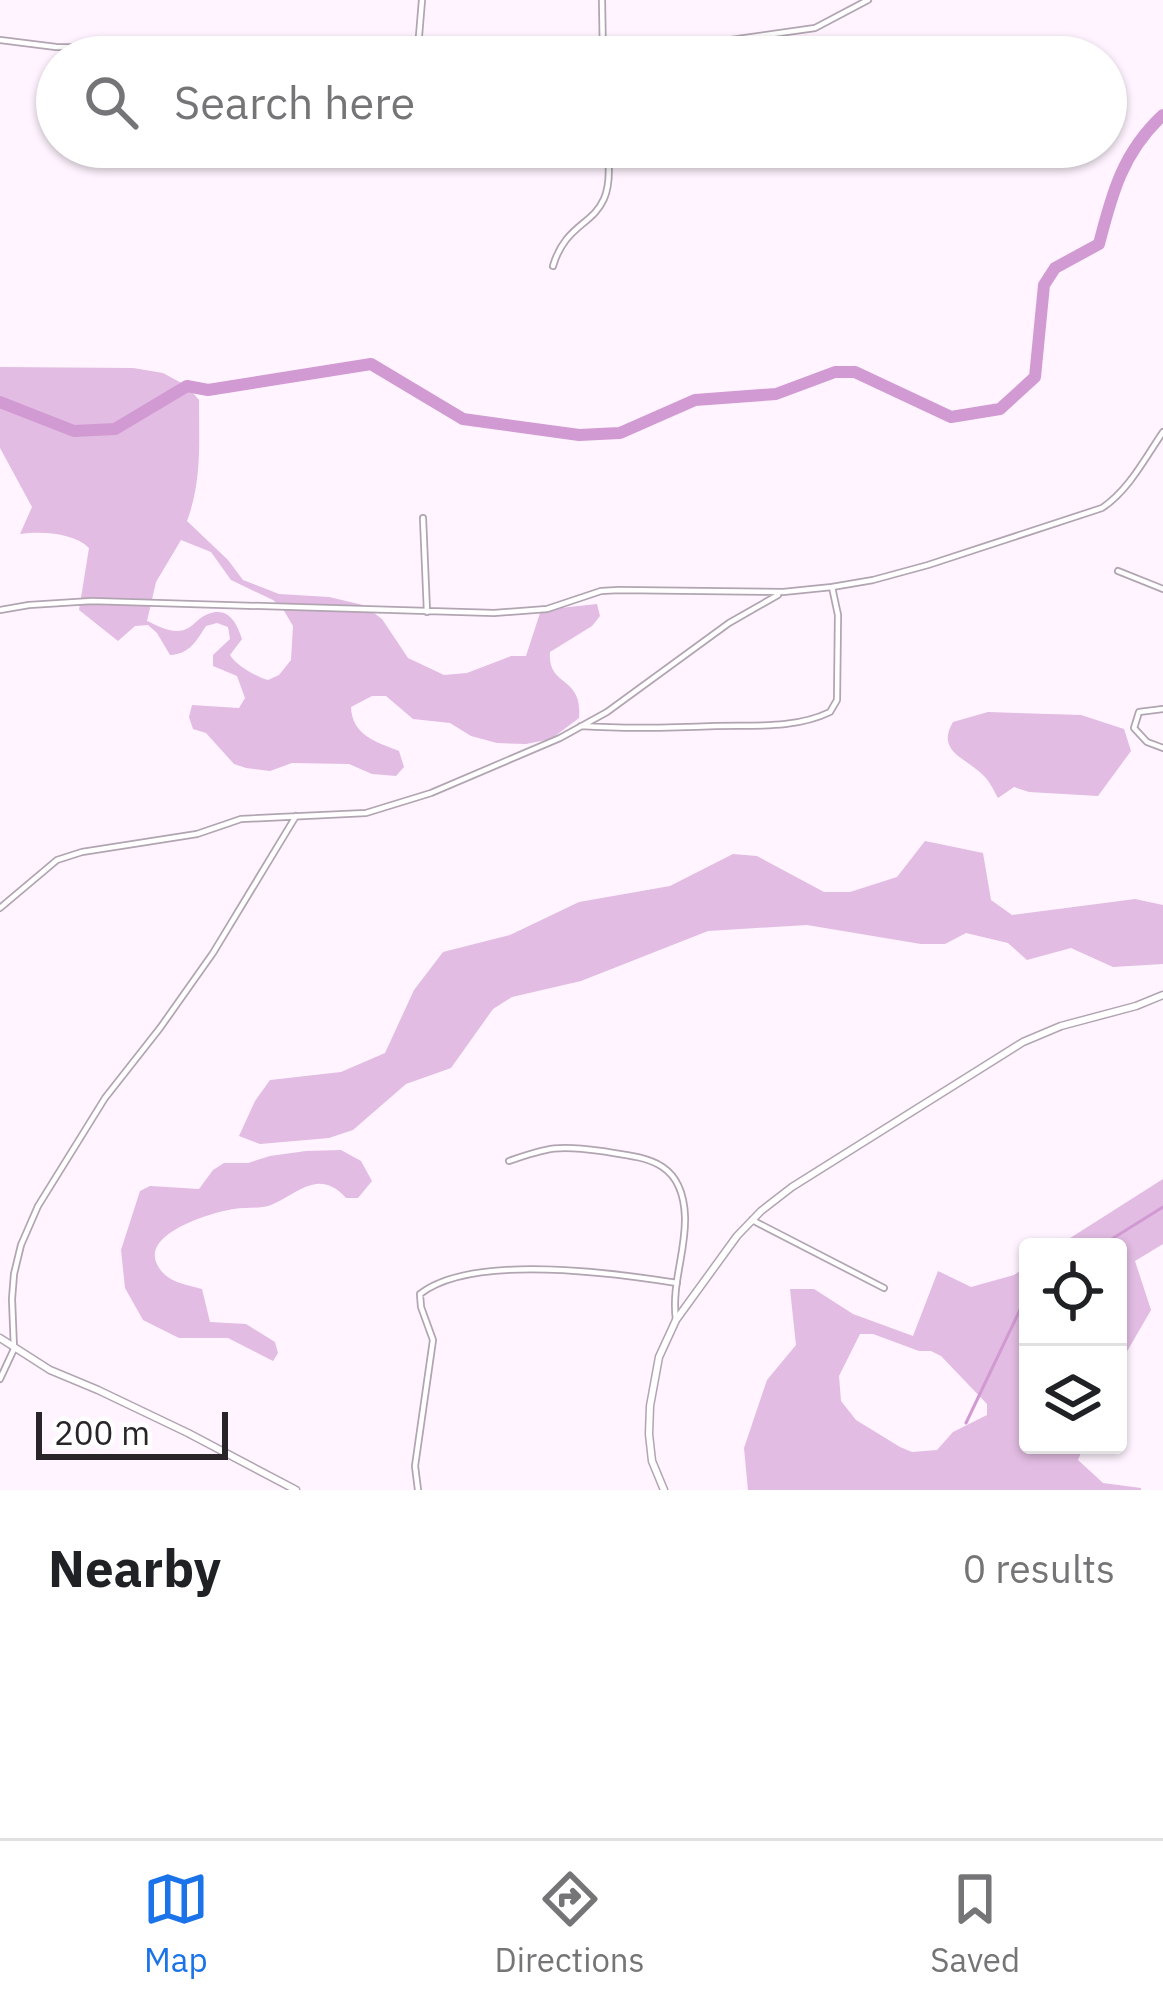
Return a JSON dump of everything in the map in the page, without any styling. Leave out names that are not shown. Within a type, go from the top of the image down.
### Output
[{"type":"street","points":[[419,36],[422,0]]},
{"type":"street","points":[[602,0],[602,36]]},
{"type":"street","points":[[759,36],[815,28],[868,0]]},
{"type":"street","points":[[0,40],[36,44]]},
{"type":"street","points":[[553,266],[558,248],[595,215],[607,197],[610,168]]},
{"type":"street","points":[[0,610],[92,601],[526,612],[601,591],[783,592],[832,587],[928,565],[1102,508],[1124,488],[1163,432]]},
{"type":"street","points":[[423,518],[428,611]]},
{"type":"street","points":[[1118,571],[1163,589]]},
{"type":"street","points":[[581,726],[663,730],[789,724],[823,716],[837,700],[838,614],[832,587]]},
{"type":"street","points":[[0,908],[58,860],[82,852],[196,834],[241,819],[366,813],[401,804],[560,738],[607,712],[729,623],[783,592]]},
{"type":"street","points":[[1163,709],[1139,712],[1134,728],[1147,742],[1163,748]]},
{"type":"street","points":[[0,1379],[14,1349],[14,1274],[38,1206],[106,1098],[213,953],[296,816]]},
{"type":"street","points":[[664,1490],[652,1460],[650,1414],[659,1357],[676,1320],[752,1220],[792,1187],[1024,1042],[1060,1026],[1163,995]]},
{"type":"street","points":[[509,1161],[567,1146],[631,1154],[656,1161],[668,1171],[680,1188],[686,1223],[676,1283],[676,1320]]},
{"type":"street","points":[[752,1220],[884,1288]]},
{"type":"street","points":[[418,1490],[415,1466],[433,1340],[420,1294],[428,1287],[502,1270],[590,1270],[676,1283]]},
{"type":"street","points":[[0,1338],[50,1370],[188,1433],[296,1490]]},
{"type":"shaded area","points":[[0,367],[133,368],[163,373],[187,386],[199,400],[197,476],[187,521],[243,580],[279,594],[363,605],[382,619],[408,658],[444,675],[526,656],[540,613],[597,604],[600,616],[592,626],[550,652],[554,671],[576,695],[579,718],[551,739],[497,743],[471,736],[450,723],[413,719],[386,696],[372,696],[351,707],[352,717],[367,736],[399,751],[404,767],[396,776],[372,774],[349,764],[292,763],[270,771],[234,764],[206,733],[193,729],[189,717],[192,705],[239,708],[245,698],[237,676],[213,666],[213,655],[230,639],[228,627],[206,626],[188,649],[170,655],[148,625],[135,626],[118,641],[79,610],[89,548],[57,534],[20,534],[32,507],[0,448]],"holes":[[[181,540],[211,552],[231,580],[273,600],[293,626],[291,660],[279,675],[268,680],[233,659],[230,655],[242,639],[226,614],[208,614],[179,631],[147,621],[156,582]]]},
{"type":"shaded area","points":[[988,712],[1081,715],[1124,729],[1131,751],[1098,796],[1014,787],[998,798],[984,776],[954,752],[948,740],[953,722]]},
{"type":"shaded area","points":[[925,841],[983,853],[991,900],[1012,915],[1135,899],[1163,905],[1163,964],[1113,967],[1071,948],[1027,960],[1008,943],[966,933],[945,944],[921,944],[807,925],[708,931],[581,981],[512,997],[493,1009],[451,1068],[406,1084],[353,1130],[329,1138],[260,1144],[239,1136],[270,1080],[341,1072],[385,1053],[414,990],[443,952],[510,935],[579,902],[670,886],[733,854],[757,856],[824,892],[850,892],[897,877]]},
{"type":"shaded area","points":[[341,1150],[361,1161],[372,1181],[358,1198],[346,1198],[326,1185],[308,1186],[271,1205],[197,1219],[170,1233],[155,1251],[164,1274],[202,1289],[210,1322],[246,1324],[275,1342],[278,1353],[273,1361],[228,1338],[179,1338],[143,1320],[125,1288],[121,1250],[140,1191],[150,1186],[199,1189],[224,1163]]},
{"type":"shaded area","points":[[1163,1179],[1163,1244],[1135,1261],[1151,1310],[1127,1351],[1127,1238],[1070,1238]]},
{"type":"shaded area","points":[[938,1271],[971,1287],[1019,1271],[1019,1454],[1080,1454],[1078,1460],[1103,1483],[1141,1490],[748,1490],[744,1448],[767,1380],[796,1345],[790,1289],[814,1289],[853,1314],[913,1336]],"holes":[[[860,1334],[941,1356],[987,1404],[987,1415],[953,1432],[937,1450],[912,1452],[856,1420],[841,1401],[839,1376]]]},
{"type":"waterway","points":[[1127,163],[1163,115]]},
{"type":"waterway","points":[[0,402],[74,431],[115,429],[187,386],[208,390],[371,364],[463,419],[579,435],[620,433],[695,400],[776,394],[835,372],[855,372],[951,417],[1000,409],[1035,377],[1044,285],[1055,268],[1099,244],[1125,168]]},
{"type":"waterway","points":[[1113,1238],[1163,1207]]},
{"type":"waterway","points":[[966,1423],[1019,1312]]}]
